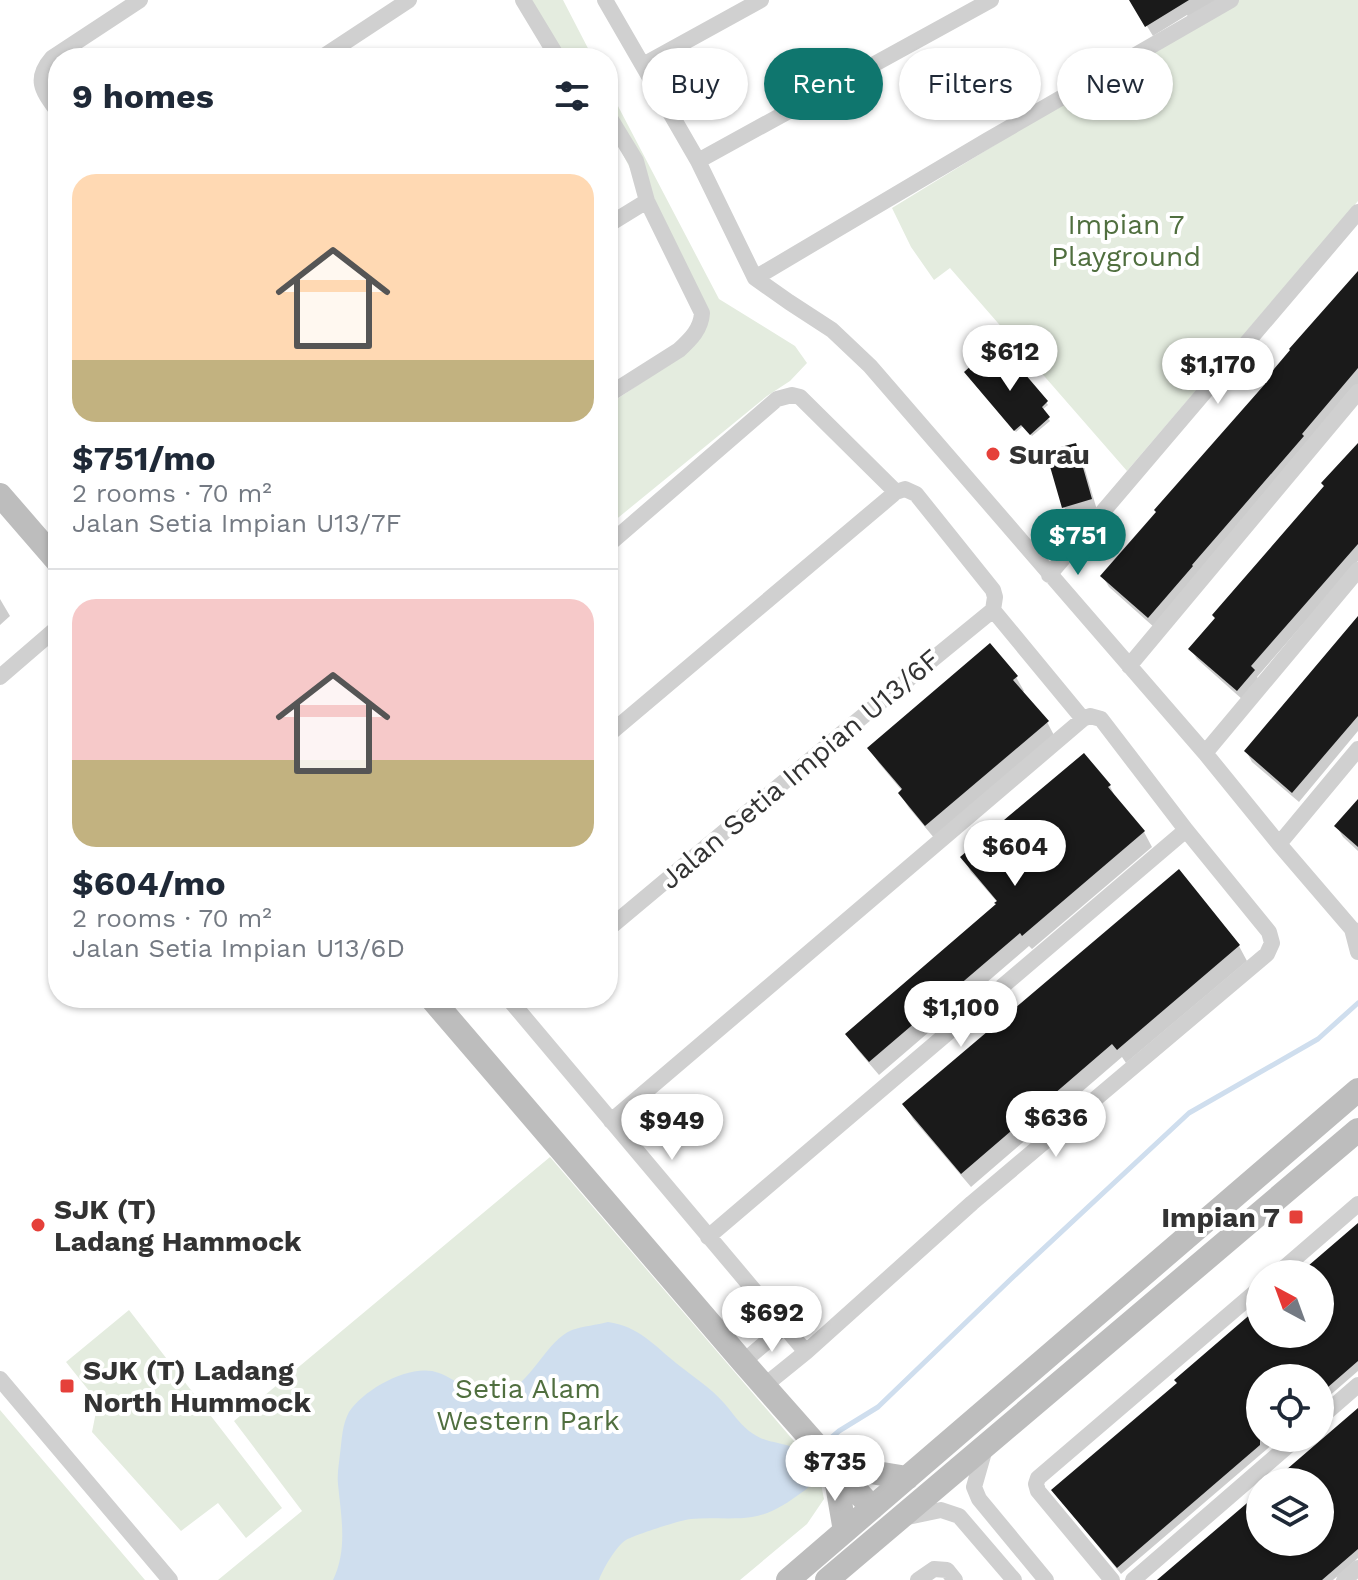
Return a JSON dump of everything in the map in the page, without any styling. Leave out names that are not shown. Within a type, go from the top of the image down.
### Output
[{"type":"street","points":[[67,48],[140,0]]},
{"type":"street","points":[[336,48],[409,0]]},
{"type":"street","points":[[523,0],[552,48]]},
{"type":"street","points":[[605,0],[642,63]]},
{"type":"street","points":[[674,48],[761,0]]},
{"type":"street","points":[[698,161],[991,0]]},
{"type":"street","points":[[755,278],[1231,0]]},
{"type":"street","points":[[48,63],[41,84],[48,98]]},
{"type":"street","points":[[675,120],[755,278],[832,330],[870,366],[1205,753],[1279,844],[1356,927],[1358,952]]},
{"type":"street","points":[[618,131],[636,161],[647,201],[702,313],[701,323],[688,342],[618,389]]},
{"type":"street","points":[[618,219],[647,201]]},
{"type":"street","points":[[1049,575],[1358,212]]},
{"type":"street","points":[[1129,666],[1358,392]]},
{"type":"street","points":[[618,536],[777,399],[792,395],[800,397],[896,492]]},
{"type":"street","points":[[618,727],[896,492],[905,489],[916,494],[957,543],[993,590],[993,610],[1083,719]]},
{"type":"street","points":[[0,495],[48,550]]},
{"type":"street","points":[[1205,753],[1358,570]]},
{"type":"street","name":"Jalan Setia Impian U13/6F","points":[[618,921],[993,610]]},
{"type":"street","points":[[0,677],[48,636]]},
{"type":"street","points":[[611,1121],[1090,716],[1101,719],[1269,932],[1272,943],[1267,954],[972,1203],[764,1386]]},
{"type":"street","points":[[1279,844],[1358,749]]},
{"type":"street","points":[[708,1237],[1186,830]]},
{"type":"street","points":[[440,1008],[872,1508]]},
{"type":"street","points":[[522,1008],[611,1121],[806,1352]]},
{"type":"street","points":[[788,1580],[1358,1087]]},
{"type":"street","points":[[827,1580],[1358,1130]]},
{"type":"street","points":[[1293,1260],[1358,1204]]},
{"type":"street","points":[[1112,1580],[1038,1491],[1038,1478],[1246,1300]]},
{"type":"street","points":[[743,1362],[784,1327]]},
{"type":"street","points":[[0,1379],[170,1580]]},
{"type":"street","points":[[1334,1406],[1358,1385]]},
{"type":"street","points":[[986,1444],[974,1487],[979,1499],[1045,1579]]},
{"type":"street","points":[[1133,1580],[1281,1452]]},
{"type":"street","points":[[832,1463],[907,1478]]},
{"type":"street","points":[[832,1463],[845,1531]]},
{"type":"street","points":[[872,1508],[903,1504],[928,1494]]},
{"type":"street","points":[[899,1519],[941,1510],[959,1516],[1014,1580]]},
{"type":"street","points":[[1344,1580],[1358,1568]]},
{"type":"street","points":[[918,1580],[934,1569],[947,1570],[955,1580]]},
{"type":"green space","points":[[530,0],[563,0],[588,48],[558,47]]},
{"type":"green space","name":"Impian 7 Playground","points":[[1231,0],[1358,0],[1358,201],[1127,471],[950,268],[934,280],[911,247],[892,208],[1035,120],[1041,120],[1041,117],[1057,107],[1057,120],[1173,120],[1173,48],[1153,48]]},
{"type":"green space","points":[[618,106],[719,299],[795,346],[807,363],[790,381],[767,396],[618,518],[618,398],[686,353],[699,323],[618,145]]},
{"type":"green space","name":"Setia Alam Western Park","points":[[550,1157],[818,1469],[824,1499],[807,1524],[740,1580],[218,1580],[302,1511],[234,1421]]},
{"type":"green space","points":[[129,1310],[282,1508],[246,1538],[218,1503],[181,1531],[92,1432],[98,1402],[66,1362]]},
{"type":"green space","points":[[0,1410],[145,1580],[0,1580]]},
{"type":"water","points":[[608,1322],[637,1332],[653,1343],[713,1392],[749,1431],[801,1452],[818,1469],[812,1483],[784,1505],[759,1516],[691,1519],[631,1538],[614,1552],[599,1580],[333,1580],[342,1544],[338,1476],[342,1438],[349,1412],[356,1403],[390,1380],[416,1371],[439,1373],[484,1396],[500,1395],[521,1382],[562,1336],[572,1330]]},
{"type":"building","points":[[1129,0],[1189,0],[1145,27]]},
{"type":"building","points":[[1358,271],[1358,368],[1148,618],[1100,576]]},
{"type":"building","points":[[1007,353],[1048,401],[1042,407],[1050,417],[1030,435],[1021,425],[1014,431],[964,372],[981,357],[991,370]]},
{"type":"building","points":[[1076,443],[1092,499],[1062,508],[1049,463],[1057,461],[1053,449]]},
{"type":"building","points":[[1358,443],[1358,544],[1251,666],[1255,670],[1237,691],[1188,649],[1215,618],[1212,615]]},
{"type":"building","points":[[1358,616],[1358,716],[1292,793],[1244,751]]},
{"type":"building","points":[[990,643],[1018,676],[1013,680],[1049,721],[925,826],[898,793],[902,789],[867,748]]},
{"type":"building","points":[[1084,753],[1145,831],[869,1062],[845,1034],[996,904],[997,901],[960,857]]},
{"type":"building","points":[[1358,799],[1358,847],[1334,826]]},
{"type":"building","points":[[1179,869],[1240,945],[1117,1050],[1112,1044],[961,1174],[902,1104]]},
{"type":"building","points":[[1358,1223],[1358,1361],[1334,1382],[1334,1364],[1246,1364],[1246,1452],[1252,1452],[1117,1568],[1051,1490],[1177,1383],[1174,1380],[1246,1318],[1246,1348],[1334,1348],[1334,1260],[1315,1260]]},
{"type":"building","points":[[1358,1408],[1358,1549],[1322,1580],[1157,1580],[1246,1504],[1246,1556],[1334,1556],[1334,1468],[1288,1468],[1307,1452],[1334,1452],[1334,1429]]},
{"type":"waterway","points":[[825,1443],[878,1407],[1189,1113],[1318,1039],[1358,1003]]},
{"type":"place","name":"Surau","points":[[993,454]]},
{"type":"place","name":"Impian 7","points":[[1296,1217]]},
{"type":"place","name":"SJK (T) Ladang Hammock","points":[[38,1225]]},
{"type":"place","name":"SJK (T) Ladang North Hummock","points":[[67,1386]]}]
